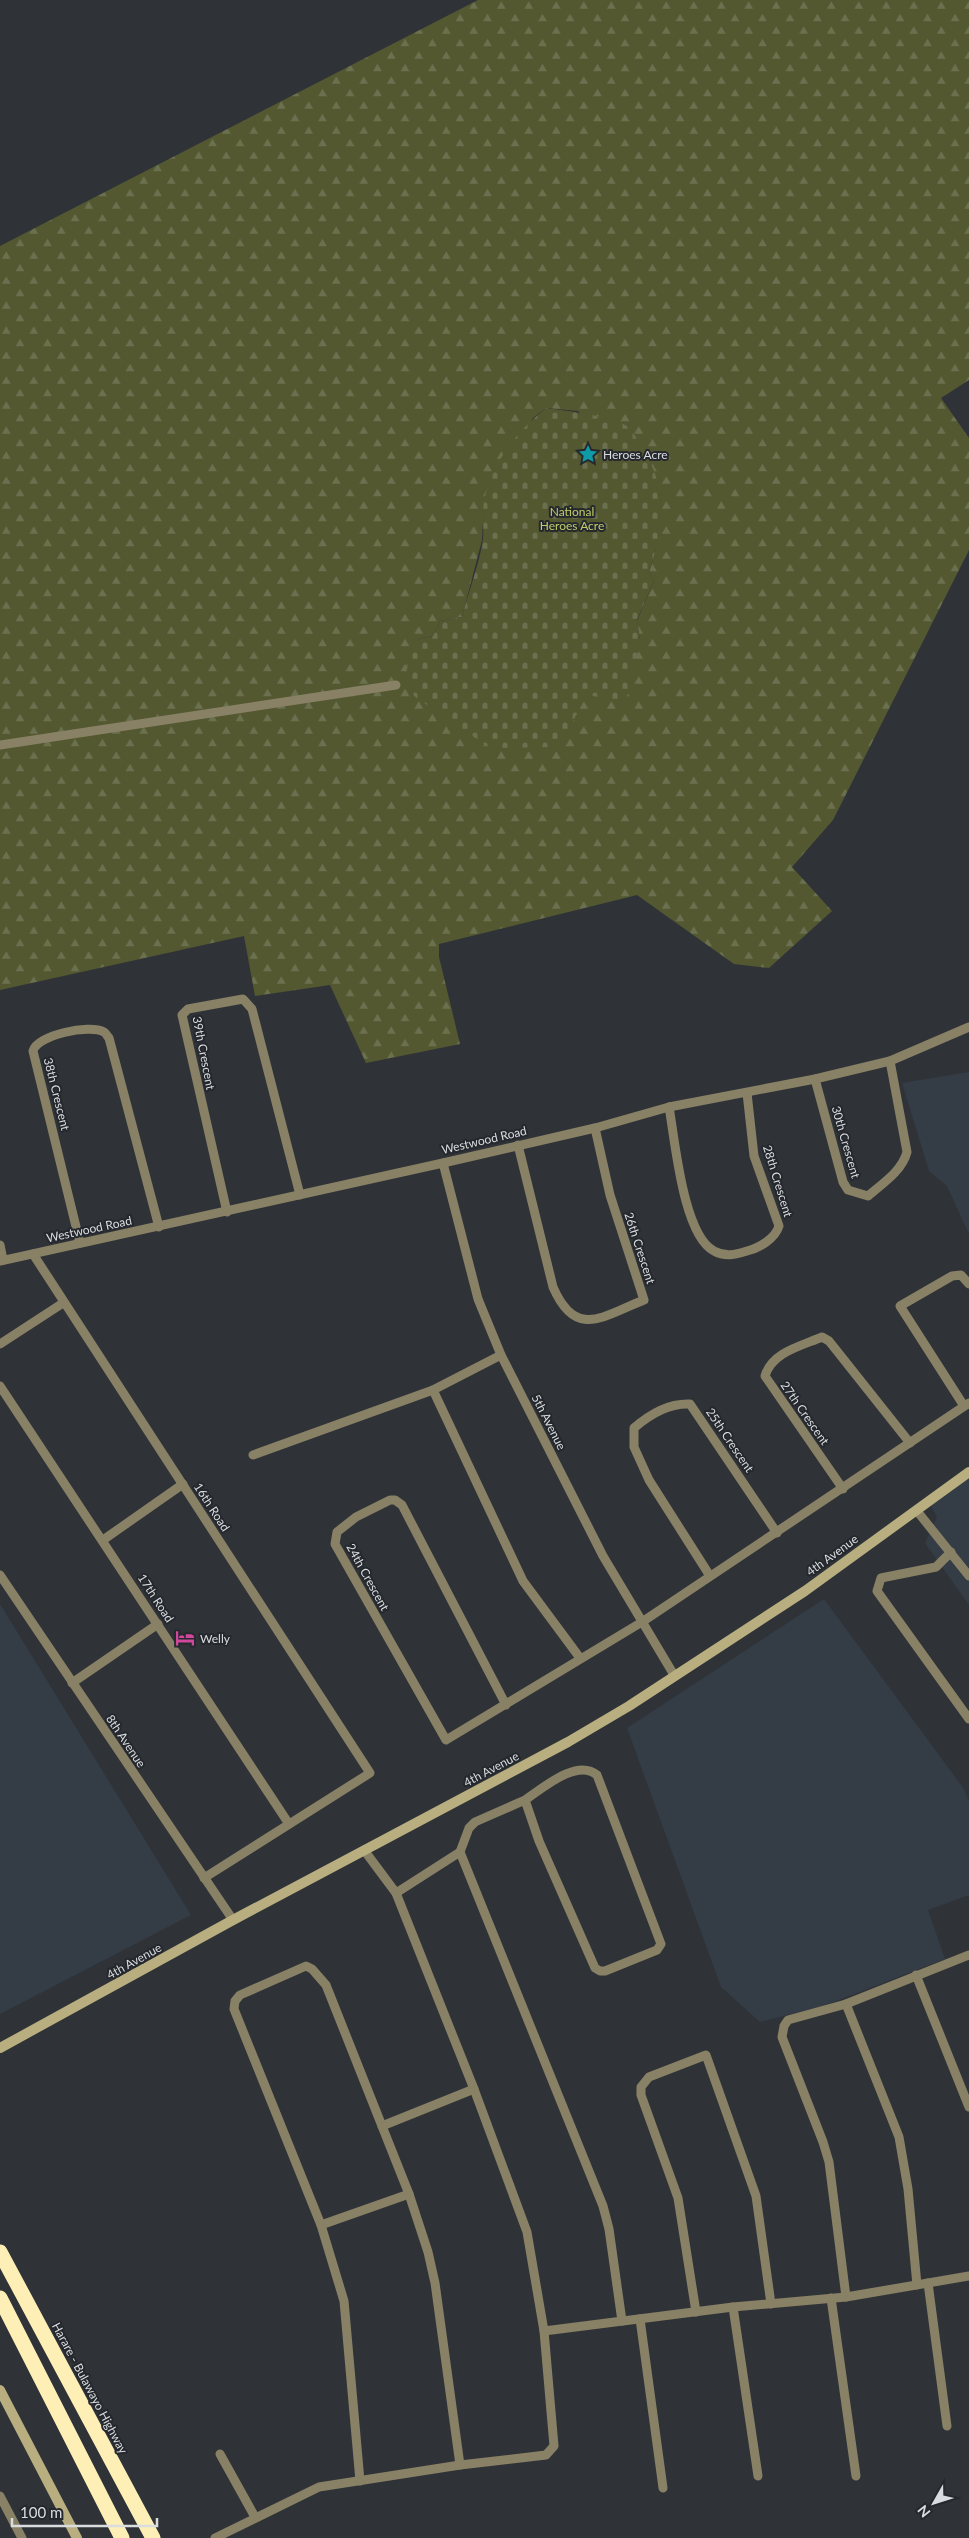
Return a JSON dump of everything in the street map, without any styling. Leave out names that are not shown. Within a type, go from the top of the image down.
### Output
[{"type":"highway","name":"Harare - Bulawayo Highway","points":[[0,2252],[153,2538]]},
{"type":"highway","points":[[0,2298],[122,2538]]},
{"type":"street","points":[[0,745],[396,684]]},
{"type":"street","name":"39th Crescent","points":[[226,1212],[182,1015],[188,1009],[243,1000],[252,1009],[300,1195]]},
{"type":"street","name":"Westwood Road","points":[[2,1261],[595,1128],[669,1107],[815,1079],[890,1061],[969,1027]]},
{"type":"street","name":"38th Crescent","points":[[80,1243],[33,1051],[34,1045],[40,1041],[61,1033],[94,1030],[104,1032],[109,1038],[159,1227]]},
{"type":"street","name":"30th Crescent","points":[[815,1079],[843,1182],[848,1190],[868,1196],[897,1171],[905,1160],[907,1152],[890,1061]]},
{"type":"street","name":"28th Crescent","points":[[669,1107],[682,1186],[690,1214],[701,1239],[712,1251],[726,1256],[749,1251],[764,1243],[777,1233],[779,1226],[754,1156],[747,1092]]},
{"type":"street","name":"26th Crescent","points":[[518,1145],[553,1287],[560,1303],[568,1313],[577,1319],[589,1321],[644,1300],[610,1195],[595,1128]]},
{"type":"street","name":"5th Avenue","points":[[443,1163],[478,1299],[501,1355],[603,1556],[674,1675]]},
{"type":"street","points":[[0,1245],[2,1261]]},
{"type":"street","name":"16th Road","points":[[34,1254],[370,1773],[290,1824]]},
{"type":"street","points":[[506,1705],[580,1658],[642,1622],[778,1533],[966,1404],[900,1306],[952,1276],[961,1275],[969,1284]]},
{"type":"street","points":[[0,1344],[64,1303]]},
{"type":"street","name":"27th Crescent","points":[[843,1489],[765,1376],[768,1366],[776,1358],[822,1337],[829,1341],[910,1443]]},
{"type":"street","points":[[253,1455],[433,1390],[501,1355]]},
{"type":"street","name":"17th Road","points":[[0,1386],[290,1824]]},
{"type":"street","points":[[433,1390],[523,1581],[580,1658]]},
{"type":"street","name":"25th Crescent","points":[[710,1576],[649,1480],[634,1447],[634,1428],[643,1419],[667,1407],[690,1404],[778,1533]]},
{"type":"street","name":"4th Avenue","points":[[0,2048],[233,1920],[568,1742],[805,1591],[969,1472]]},
{"type":"street","points":[[103,1540],[183,1484]]},
{"type":"street","name":"24th Crescent","points":[[390,1500],[395,1500],[405,1508],[506,1705],[446,1740],[335,1544],[337,1532],[356,1517],[390,1500]]},
{"type":"street","points":[[917,1510],[969,1576]]},
{"type":"street","points":[[951,1552],[936,1567],[881,1578],[877,1591],[969,1718]]},
{"type":"street","name":"8th Avenue","points":[[0,1574],[233,1920]]},
{"type":"street","points":[[72,1683],[158,1624]]},
{"type":"street","points":[[396,1893],[460,1852],[469,1828],[474,1822],[525,1800],[562,1776],[584,1768],[591,1770],[597,1775],[661,1944],[657,1950],[605,1971],[595,1968],[539,1840],[525,1800]]},
{"type":"street","points":[[204,1878],[290,1824]]},
{"type":"street","points":[[215,2538],[310,2490],[460,2465],[546,2455],[551,2452],[555,2441],[544,2331],[527,2232],[474,2089],[396,1893],[364,1850]]},
{"type":"street","points":[[460,1852],[603,2206],[609,2229],[622,2321]]},
{"type":"street","points":[[846,2297],[828,2162],[823,2142],[782,2037],[784,2026],[788,2020],[846,2004],[916,1974],[969,1955]]},
{"type":"street","points":[[360,2481],[344,2301],[320,2225],[234,2009],[237,1997],[306,1966],[312,1969],[326,1985],[409,2194],[428,2252],[435,2284],[460,2465]]},
{"type":"street","points":[[916,1974],[969,2107]]},
{"type":"street","points":[[846,2004],[899,2137],[908,2189],[917,2285]]},
{"type":"street","points":[[696,2312],[678,2198],[641,2095],[641,2087],[649,2077],[706,2055],[715,2075],[756,2196],[771,2304]]},
{"type":"street","points":[[382,2126],[474,2089]]},
{"type":"street","points":[[320,2225],[409,2194]]},
{"type":"street","points":[[544,2331],[733,2307],[846,2297],[969,2276]]},
{"type":"street","points":[[928,2283],[947,2426]]},
{"type":"street","points":[[831,2298],[856,2476]]},
{"type":"street","points":[[733,2307],[758,2476]]},
{"type":"street","points":[[640,2319],[663,2488]]},
{"type":"street","points":[[0,2390],[77,2538]]},
{"type":"street","points":[[220,2454],[255,2517]]},
{"type":"street","points":[[0,2496],[22,2538]]},
{"type":"shaded area","points":[[969,1072],[969,1234],[947,1186],[929,1171],[902,1083]]},
{"type":"shaded area","points":[[969,1478],[969,1605],[925,1543],[937,1517],[931,1506]]},
{"type":"shaded area","points":[[824,1599],[964,1789],[969,1801],[969,1895],[928,1910],[945,1959],[823,2006],[760,2022],[721,1987],[627,1728]]},
{"type":"shaded area","points":[[0,1604],[191,1915],[0,2014]]},
{"type":"green space","points":[[478,0],[969,0],[969,380],[941,398],[969,438],[969,550],[833,820],[792,867],[832,911],[769,968],[734,964],[637,895],[439,944],[439,957],[460,1044],[366,1063],[330,985],[255,996],[244,936],[0,990],[0,246]],"holes":[[[546,408],[578,411],[660,494],[659,533],[649,572],[654,581],[637,621],[640,641],[587,695],[417,639],[433,636],[440,621],[462,617],[482,540],[484,503],[533,418]]]},
{"type":"green space","name":"National Heroes Acre","points":[[546,408],[589,414],[613,420],[622,423],[631,430],[648,458],[659,490],[661,522],[649,572],[654,581],[637,620],[640,641],[626,701],[587,695],[559,747],[490,748],[414,696],[406,667],[417,639],[433,636],[440,621],[462,617],[477,567],[483,534],[484,501],[493,474],[499,461],[515,438]]},
{"type":"place","name":"Heroes Acre","points":[[588,454]]},
{"type":"place","name":"Welly","points":[[185,1638]]}]
